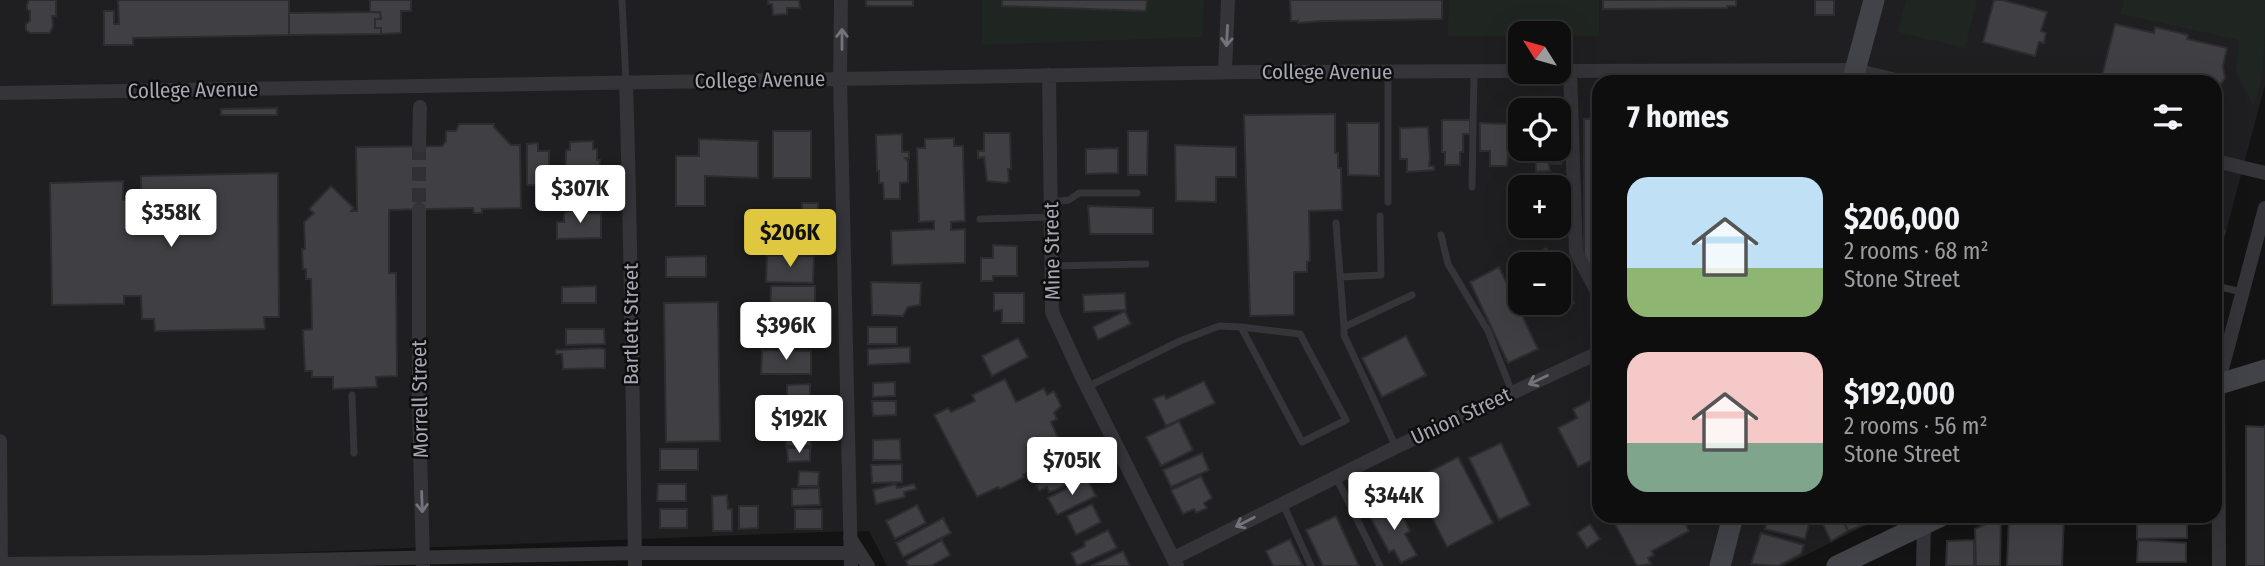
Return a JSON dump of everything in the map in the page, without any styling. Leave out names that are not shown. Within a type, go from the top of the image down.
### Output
[{"type":"street","points":[[0,441],[1,565],[850,559],[840,79],[841,0]]},
{"type":"street","points":[[1225,72],[1228,0]]},
{"type":"street","points":[[1854,75],[1874,0]]},
{"type":"street","name":"College Avenue","points":[[0,93],[1225,72],[1508,71]]},
{"type":"street","points":[[1572,71],[1796,75]]},
{"type":"street","name":"Mine Street","points":[[1049,75],[1052,313],[1176,562]]},
{"type":"street","name":"Bartlett Street","points":[[626,82],[632,262],[631,415],[635,559]]},
{"type":"street","points":[[1566,84],[1576,252],[1592,282]]},
{"type":"street","points":[[419,107],[419,146]]},
{"type":"street","points":[[2222,162],[2265,173]]},
{"type":"street","points":[[2222,366],[2265,208]]},
{"type":"street","name":"Morrell Street","points":[[419,209],[419,410],[423,562]]},
{"type":"street","name":"Union Street","points":[[1176,562],[1282,503],[1396,446],[1592,356]]},
{"type":"street","points":[[2222,383],[2265,370]]},
{"type":"street","points":[[1720,566],[1731,523]]},
{"type":"street","points":[[1837,566],[1927,523]]},
{"type":"street","points":[[1923,566],[1932,523]]},
{"type":"street","points":[[2219,523],[2219,566]]},
{"type":"street","points":[[850,537],[868,566]]},
{"type":"lane","points":[[622,0],[626,82]]},
{"type":"lane","points":[[1472,187],[1474,72]]},
{"type":"lane","points":[[1388,73],[1388,202]]},
{"type":"lane","points":[[1051,202],[1069,200],[1079,193],[1137,193]]},
{"type":"lane","points":[[1340,277],[1381,275],[1380,216]]},
{"type":"lane","points":[[980,219],[1051,217]]},
{"type":"lane","points":[[1336,223],[1344,335],[1396,446]]},
{"type":"lane","points":[[1441,235],[1448,264],[1488,331],[1512,392]]},
{"type":"lane","points":[[1052,265],[1146,264]]},
{"type":"lane","points":[[2222,287],[2242,292]]},
{"type":"lane","points":[[1345,327],[1412,295]]},
{"type":"lane","points":[[1087,387],[1180,341],[1219,326],[1241,327],[1300,334],[1346,420],[1303,442],[1241,327]]},
{"type":"lane","points":[[352,395],[354,453]]},
{"type":"lane","points":[[1336,476],[1380,566]]},
{"type":"lane","points":[[1282,503],[1311,566]]},
{"type":"shaded area","points":[[0,0],[2265,0],[2265,85],[2222,246],[2222,75],[1592,75],[1592,523],[1871,523],[1784,566],[887,566],[869,531],[0,564]]},
{"type":"shaded area","points":[[982,0],[1204,0],[1202,37],[982,45]]},
{"type":"shaded area","points":[[1450,0],[1599,0],[1599,36],[1572,36],[1572,21],[1508,21],[1508,36],[1447,36]]},
{"type":"shaded area","points":[[1906,0],[1977,0],[1965,48],[1898,32]]},
{"type":"shaded area","points":[[2124,0],[2265,0],[2262,71],[2253,105],[2236,72],[2239,40],[2121,14]]},
{"type":"building","points":[[29,0],[56,0],[56,16],[52,16],[53,26],[50,33],[30,33],[26,30],[26,24],[30,21],[30,11],[27,9]]},
{"type":"building","points":[[118,0],[289,0],[289,35],[133,38],[133,45],[104,45],[104,11],[114,11],[114,24],[119,24]]},
{"type":"building","points":[[370,0],[411,0],[411,11],[401,11],[401,33],[381,34],[381,28],[375,28],[375,19],[381,19],[380,12],[370,12]]},
{"type":"building","points":[[768,0],[799,0],[800,8],[787,8],[787,14],[773,15],[772,4],[768,4]]},
{"type":"building","points":[[866,0],[913,0],[913,6],[866,6]]},
{"type":"building","points":[[1002,0],[1147,0],[1146,11],[1002,6]]},
{"type":"building","points":[[1290,0],[1442,0],[1442,19],[1298,23],[1291,21]]},
{"type":"building","points":[[1603,0],[1736,0],[1736,6],[1603,9]]},
{"type":"building","points":[[1815,0],[1834,0],[1834,15],[1815,15]]},
{"type":"building","points":[[1994,0],[2047,12],[2041,31],[2046,33],[2044,43],[2039,42],[2035,56],[1983,42]]},
{"type":"building","points":[[380,12],[381,19],[375,19],[375,28],[381,28],[381,34],[289,35],[289,13]]},
{"type":"building","points":[[2115,24],[2154,33],[2155,27],[2188,35],[2187,39],[2227,48],[2223,66],[2225,78],[2222,82],[2222,75],[2102,75]]},
{"type":"building","points":[[277,108],[277,115],[221,115],[221,109]]},
{"type":"building","points":[[1335,114],[1335,153],[1338,153],[1338,168],[1341,168],[1342,210],[1309,211],[1310,261],[1307,262],[1307,272],[1294,272],[1294,315],[1250,316],[1244,115]]},
{"type":"building","points":[[1592,118],[1592,270],[1584,256],[1584,119]]},
{"type":"building","points":[[1442,120],[1470,120],[1470,134],[1463,134],[1460,165],[1445,165],[1445,152],[1442,152]]},
{"type":"building","points":[[1347,123],[1379,123],[1379,176],[1348,175]]},
{"type":"building","points":[[1480,123],[1508,124],[1507,166],[1490,166],[1490,151],[1480,151]]},
{"type":"building","points":[[459,124],[494,124],[511,145],[520,145],[521,208],[482,209],[482,213],[474,213],[473,208],[389,210],[389,273],[396,273],[397,376],[376,377],[377,387],[333,389],[333,377],[312,377],[312,371],[305,371],[303,330],[312,329],[311,279],[306,279],[306,269],[303,269],[302,249],[305,249],[304,222],[314,213],[309,209],[331,186],[354,208],[351,211],[357,211],[356,147],[442,146],[446,141],[446,131],[456,131]]},
{"type":"building","points":[[1428,127],[1429,166],[1434,166],[1434,170],[1407,172],[1407,159],[1400,159],[1400,128]]},
{"type":"building","points":[[773,131],[811,131],[811,178],[773,178]]},
{"type":"building","points":[[1128,131],[1148,131],[1147,175],[1128,175]]},
{"type":"building","points":[[984,133],[1010,133],[1011,169],[1008,169],[1009,181],[1006,183],[987,181],[984,157],[978,158],[978,151],[984,151]]},
{"type":"building","points":[[902,134],[902,152],[909,152],[909,158],[905,158],[908,161],[908,182],[900,183],[900,199],[884,199],[883,183],[879,183],[877,171],[876,135]]},
{"type":"building","points":[[954,138],[954,146],[963,146],[965,221],[951,222],[951,230],[965,229],[965,263],[892,265],[891,231],[934,229],[934,221],[919,222],[917,148],[925,148],[925,139]]},
{"type":"building","points":[[699,139],[758,141],[758,178],[705,176],[705,206],[676,206],[676,156],[699,156]]},
{"type":"building","points":[[593,141],[593,149],[597,149],[597,160],[600,160],[598,185],[565,188],[566,150],[570,150],[570,142]]},
{"type":"building","points":[[538,143],[538,151],[549,151],[549,181],[542,181],[541,185],[527,185],[527,144]]},
{"type":"building","points":[[1175,145],[1236,147],[1236,177],[1216,177],[1216,202],[1176,201]]},
{"type":"building","points":[[1118,148],[1118,173],[1086,174],[1086,149]]},
{"type":"building","points":[[1536,161],[1561,161],[1561,164],[1549,164],[1550,171],[1536,172]]},
{"type":"building","points":[[278,173],[279,317],[264,317],[265,329],[155,331],[154,319],[142,319],[141,296],[124,296],[124,304],[52,305],[50,183],[123,181],[123,200],[141,200],[141,176]]},
{"type":"building","points":[[802,203],[818,203],[818,221],[812,221],[812,235],[791,235],[790,221],[802,221]]},
{"type":"building","points":[[1088,206],[1153,208],[1153,234],[1090,234]]},
{"type":"building","points":[[570,209],[601,213],[601,238],[557,239],[557,222],[564,222],[564,214]]},
{"type":"building","points":[[993,245],[1017,246],[1017,276],[993,276],[993,281],[981,281],[981,258],[993,258]]},
{"type":"building","points":[[767,255],[814,256],[813,283],[766,282]]},
{"type":"building","points":[[706,256],[706,277],[666,277],[666,257]]},
{"type":"building","points":[[1499,267],[1508,286],[1508,315],[1522,315],[1538,349],[1508,363],[1470,282]]},
{"type":"building","points":[[871,282],[921,283],[920,305],[908,307],[903,316],[872,315]]},
{"type":"building","points":[[596,286],[596,303],[562,303],[562,287]]},
{"type":"building","points":[[771,286],[815,286],[815,317],[770,317]]},
{"type":"building","points":[[994,293],[1024,293],[1024,323],[1002,323],[1002,310],[994,311]]},
{"type":"building","points":[[1125,293],[1126,310],[1084,312],[1083,295]]},
{"type":"building","points":[[718,302],[720,441],[666,442],[664,303]]},
{"type":"building","points":[[1125,311],[1131,324],[1098,340],[1093,327]]},
{"type":"building","points":[[816,325],[816,343],[776,344],[776,326]]},
{"type":"building","points":[[868,327],[897,327],[897,344],[868,344]]},
{"type":"building","points":[[566,329],[604,329],[605,344],[566,345]]},
{"type":"building","points":[[1406,336],[1426,375],[1382,397],[1362,358]]},
{"type":"building","points":[[1018,338],[1028,357],[992,376],[982,356]]},
{"type":"building","points":[[910,347],[910,363],[868,365],[868,349]]},
{"type":"building","points":[[605,349],[605,368],[563,369],[562,354],[556,354],[556,350]]},
{"type":"building","points":[[762,350],[811,351],[811,374],[761,374]]},
{"type":"building","points":[[1005,379],[1016,402],[1044,388],[1047,395],[1054,391],[1061,406],[1054,413],[1057,419],[1051,422],[1065,454],[1000,489],[998,487],[977,497],[934,415],[948,408],[951,412],[975,401],[972,395]]},
{"type":"building","points":[[1204,381],[1215,403],[1166,426],[1153,399],[1164,395],[1166,399]]},
{"type":"building","points":[[895,382],[895,396],[873,397],[873,383]]},
{"type":"building","points":[[810,384],[810,405],[787,405],[787,385]]},
{"type":"building","points":[[1592,399],[1592,460],[1578,467],[1558,428],[1577,418],[1573,409]]},
{"type":"building","points":[[872,401],[896,401],[896,415],[873,416]]},
{"type":"building","points":[[789,409],[810,409],[810,426],[789,426]]},
{"type":"building","points":[[1179,421],[1193,450],[1161,466],[1146,437]]},
{"type":"building","points":[[2265,425],[2265,566],[2246,566],[2246,426]]},
{"type":"building","points":[[786,429],[811,429],[811,446],[786,446]]},
{"type":"building","points":[[900,439],[901,460],[873,460],[873,440]]},
{"type":"building","points":[[1501,443],[1530,505],[1499,520],[1469,458]]},
{"type":"building","points":[[787,448],[810,448],[810,461],[788,462]]},
{"type":"building","points":[[660,449],[698,449],[698,470],[660,470]]},
{"type":"building","points":[[1202,453],[1209,470],[1171,487],[1163,470]]},
{"type":"building","points":[[1080,457],[1088,473],[1056,490],[1049,492],[1047,487],[1039,491],[1036,485],[1044,481],[1042,475]]},
{"type":"building","points":[[1458,457],[1493,523],[1447,547],[1413,480]]},
{"type":"building","points":[[902,464],[902,482],[872,483],[871,465]]},
{"type":"building","points":[[799,471],[819,472],[818,486],[798,486]]},
{"type":"building","points":[[1201,476],[1212,498],[1204,503],[1207,508],[1196,513],[1194,509],[1183,514],[1171,490]]},
{"type":"building","points":[[1087,478],[1096,496],[1057,515],[1048,498]]},
{"type":"building","points":[[658,484],[686,484],[686,501],[657,501]]},
{"type":"building","points":[[896,484],[897,488],[914,484],[916,489],[904,492],[905,497],[876,504],[873,490]]},
{"type":"building","points":[[819,488],[820,505],[792,506],[792,489]]},
{"type":"building","points":[[727,495],[728,509],[732,509],[732,531],[713,531],[712,496]]},
{"type":"building","points":[[1393,503],[1410,531],[1405,534],[1417,555],[1401,563],[1394,550],[1389,552],[1369,515]]},
{"type":"building","points":[[1092,504],[1101,522],[1076,535],[1067,516]]},
{"type":"building","points":[[917,505],[926,523],[895,539],[886,521]]},
{"type":"building","points":[[739,506],[758,506],[758,528],[739,529]]},
{"type":"building","points":[[660,509],[687,509],[687,528],[660,528]]},
{"type":"building","points":[[795,509],[822,509],[822,529],[795,529]]},
{"type":"building","points":[[1336,516],[1359,566],[1323,566],[1306,530]]},
{"type":"building","points":[[943,518],[951,533],[903,557],[896,543]]},
{"type":"building","points":[[1617,523],[1685,523],[1689,531],[1652,551],[1654,555],[1648,558],[1651,564],[1637,566],[1616,526]]},
{"type":"building","points":[[1767,523],[1809,523],[1805,539],[1765,529]]},
{"type":"building","points":[[1822,523],[1844,523],[1848,531],[1831,541]]},
{"type":"building","points":[[1845,523],[1865,523],[1865,524],[1848,531]]},
{"type":"building","points":[[1988,523],[2001,523],[2000,566],[1976,566],[1975,529]]},
{"type":"building","points":[[2009,523],[2064,523],[2062,566],[2007,566]]},
{"type":"building","points":[[2137,523],[2187,523],[2187,538],[2137,539]]},
{"type":"building","points":[[1590,524],[1600,539],[1587,548],[1577,533]]},
{"type":"building","points":[[1108,530],[1117,548],[1077,566],[1071,553],[1085,546],[1084,542]]},
{"type":"building","points":[[1761,533],[1804,545],[1801,554],[1778,566],[1751,564]]},
{"type":"building","points":[[1290,539],[1303,566],[1273,566],[1266,551]]},
{"type":"building","points":[[942,540],[950,555],[931,566],[908,566],[906,561]]},
{"type":"building","points":[[1974,540],[1974,566],[1946,566],[1947,541]]},
{"type":"building","points":[[2138,541],[2186,543],[2186,562],[2137,562]]},
{"type":"building","points":[[1123,551],[1130,566],[1091,566]]},
{"type":"tunnel","points":[[419,146],[419,209]]}]
